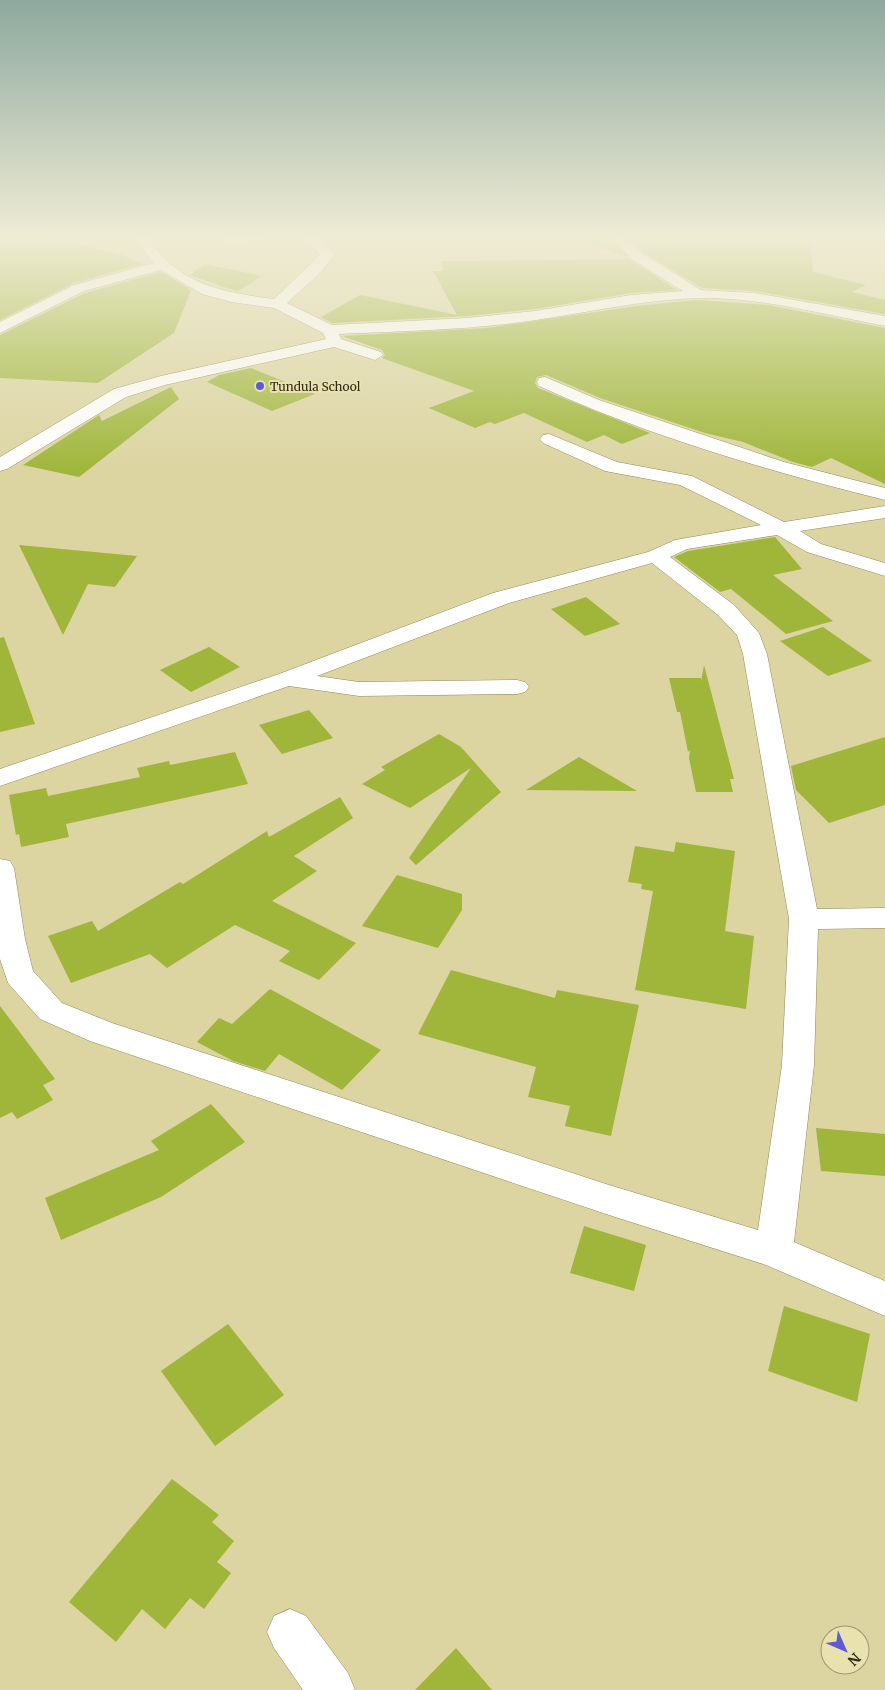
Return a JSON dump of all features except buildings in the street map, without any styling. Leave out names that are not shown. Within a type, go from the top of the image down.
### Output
[{"type":"street","points":[[0,328],[28,314]]},
{"type":"street","points":[[295,314],[332,336],[375,355]]},
{"type":"street","points":[[0,465],[120,394],[161,381],[332,336],[546,314]]},
{"type":"street","points":[[846,314],[885,321]]},
{"type":"street","points":[[545,382],[593,404],[778,466],[885,494]]},
{"type":"street","points":[[548,439],[612,467],[685,480],[717,494],[782,528],[814,548],[885,570]]},
{"type":"street","points":[[0,778],[287,679],[501,598],[655,556],[682,544],[885,512]]},
{"type":"street","points":[[655,556],[726,610],[748,633],[755,654],[804,919],[798,1064],[774,1251]]},
{"type":"street","points":[[287,679],[360,689],[517,687]]},
{"type":"street","points":[[0,868],[10,939],[19,976],[51,1011],[101,1032],[600,1197],[774,1251],[885,1299]]},
{"type":"street","points":[[804,919],[885,918]]},
{"type":"street","points":[[290,1632],[331,1690]]},
{"type":"place","name":"Tundula School","points":[[260,386]]}]
